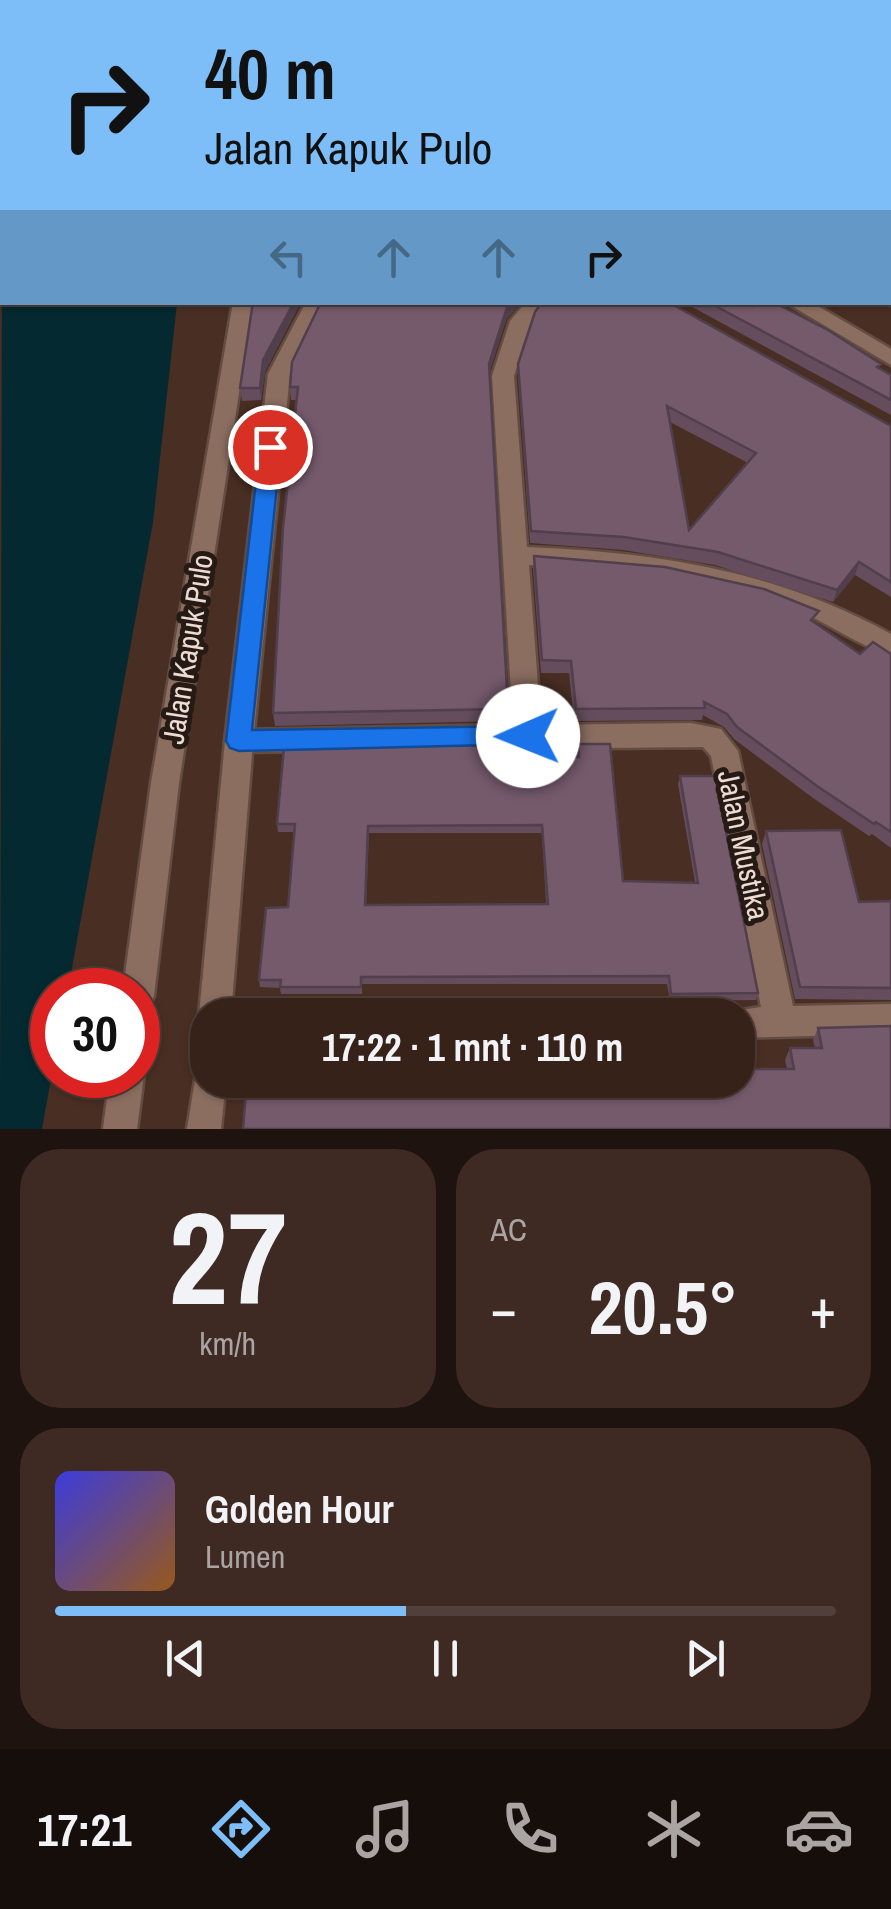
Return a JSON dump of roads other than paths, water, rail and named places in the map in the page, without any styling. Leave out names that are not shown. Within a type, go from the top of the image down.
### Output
[{"type":"street","name":"Jalan Kapuk Pulo","points":[[142,968],[165,782],[242,305]]},
{"type":"street","name":"Jalan Kapuk Pulo","points":[[216,998],[278,374],[315,305]]},
{"type":"street","points":[[528,736],[503,376],[521,321],[535,305]]},
{"type":"street","points":[[800,305],[891,358]]},
{"type":"street","points":[[518,556],[618,559],[712,572],[794,595],[891,646]]},
{"type":"street","name":"Jalan Mustika","points":[[239,741],[691,734],[718,743],[724,751],[780,1021]]},
{"type":"street","points":[[755,1022],[891,1019]]},
{"type":"street","points":[[120,1129],[124,1098]]},
{"type":"street","points":[[204,1129],[207,1098]]},
{"type":"water","points":[[2,305],[177,305],[153,522],[72,968],[30,968],[30,1098],[48,1098],[42,1129],[0,1129]]}]
